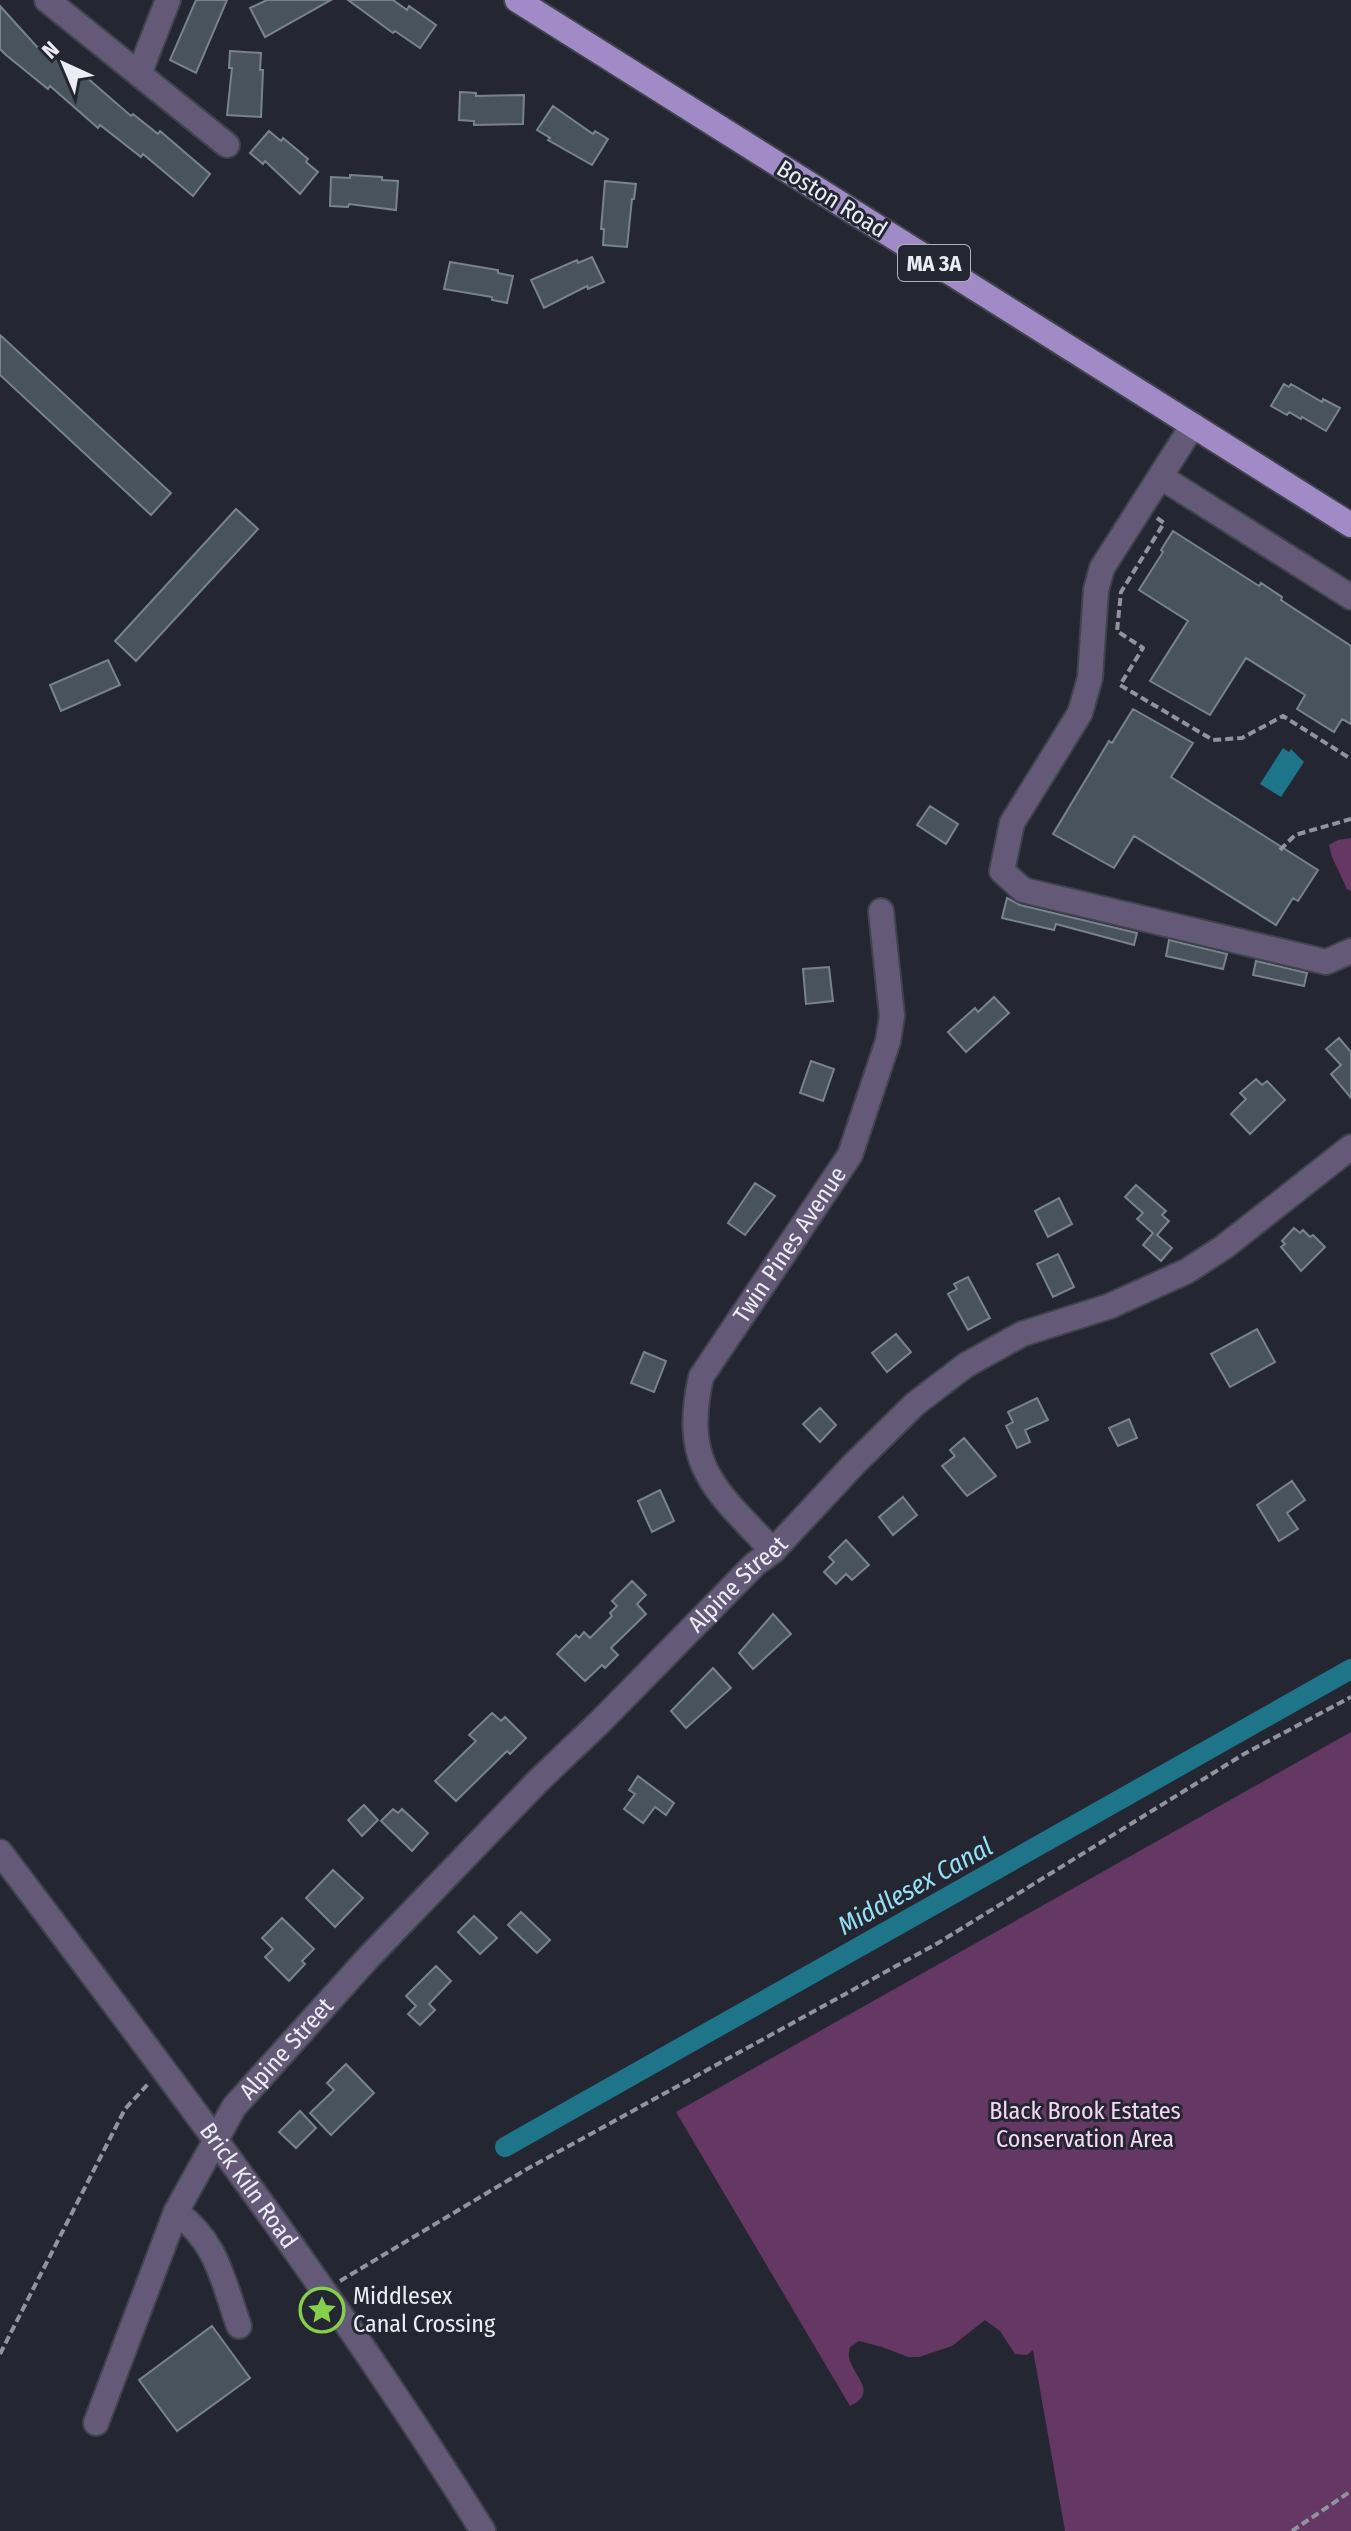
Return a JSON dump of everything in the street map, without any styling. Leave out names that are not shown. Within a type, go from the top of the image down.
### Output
[{"type":"main road","name":"Boston Road","points":[[517,0],[1351,525]]},
{"type":"street","points":[[47,0],[227,145]]},
{"type":"street","points":[[139,74],[168,0]]},
{"type":"street","points":[[1193,425],[1102,568],[1096,590],[1090,678],[1080,713],[1012,823],[1002,871],[1023,890],[1326,962],[1351,951]]},
{"type":"street","points":[[1161,477],[1351,597]]},
{"type":"street","name":"Twin Pines Avenue","points":[[773,1551],[709,1480],[696,1448],[693,1410],[701,1377],[850,1155],[888,1041],[892,1016],[881,911]]},
{"type":"street","name":"Alpine Street","points":[[96,2423],[176,2212],[234,2107],[378,1948],[538,1781],[755,1564],[773,1551],[915,1404],[966,1365],[1022,1334],[1110,1306],[1187,1271],[1224,1247],[1351,1147]]},
{"type":"street","name":"Brick Kiln Road","points":[[0,1852],[216,2138],[325,2291],[397,2396],[483,2531]]},
{"type":"street","points":[[176,2212],[195,2226],[211,2247],[239,2326]]},
{"type":"path","points":[[1141,507],[1164,523],[1121,592],[1117,631],[1143,648],[1120,685],[1213,740],[1242,738],[1283,716],[1351,759]]},
{"type":"path","points":[[1280,850],[1295,835],[1351,819]]},
{"type":"path","points":[[325,2291],[527,2169],[938,1943],[1244,1754],[1351,1697]]},
{"type":"path","points":[[0,2354],[125,2109],[163,2068]]},
{"type":"path","points":[[1292,2531],[1351,2491]]},
{"type":"green space","points":[[1351,838],[1351,891],[1347,889],[1329,845]]},
{"type":"green space","name":"Black Brook Estates Conservation Area","points":[[1351,1732],[1351,2531],[1065,2531],[1033,2350],[1027,2355],[1015,2354],[1000,2331],[985,2320],[952,2346],[919,2357],[908,2357],[859,2341],[850,2347],[849,2357],[864,2390],[863,2396],[850,2406],[676,2112]]},
{"type":"water","points":[[1283,748],[1289,752],[1291,749],[1304,762],[1281,797],[1260,784]]},
{"type":"building","points":[[196,0],[227,0],[196,73],[170,60]]},
{"type":"building","points":[[267,0],[331,0],[265,37],[250,8]]},
{"type":"building","points":[[348,0],[393,0],[407,10],[409,6],[436,25],[420,48],[395,31],[393,33]]},
{"type":"building","points":[[0,6],[38,48],[41,46],[66,65],[69,62],[131,116],[133,114],[158,134],[160,131],[210,174],[193,196],[143,154],[141,157],[100,125],[98,128],[50,86],[48,89],[6,55],[0,49]]},
{"type":"building","points":[[230,51],[261,53],[261,117],[227,115],[232,68],[229,68]]},
{"type":"building","points":[[460,92],[476,93],[476,96],[524,95],[523,124],[474,125],[474,121],[459,120]]},
{"type":"building","points":[[553,106],[593,134],[595,131],[608,139],[592,165],[548,140],[550,138],[537,130]]},
{"type":"building","points":[[269,131],[281,141],[283,138],[318,172],[300,194],[265,161],[263,164],[250,153]]},
{"type":"building","points":[[350,175],[398,181],[396,210],[349,204],[348,207],[330,206],[331,177],[350,178]]},
{"type":"building","points":[[605,181],[636,184],[627,247],[603,245],[604,229],[601,229]]},
{"type":"building","points":[[592,257],[604,282],[588,289],[587,286],[544,308],[531,280],[577,260],[578,263]]},
{"type":"building","points":[[450,262],[498,270],[498,273],[513,276],[507,303],[492,300],[492,297],[444,289]]},
{"type":"building","points":[[0,335],[171,493],[151,515],[0,375]]},
{"type":"building","points":[[1284,384],[1289,387],[1291,384],[1322,402],[1323,399],[1340,408],[1326,431],[1302,417],[1289,412],[1287,415],[1271,406]]},
{"type":"building","points":[[236,509],[258,529],[136,661],[115,641]]},
{"type":"building","points":[[1173,531],[1259,586],[1261,583],[1282,597],[1281,600],[1351,646],[1351,724],[1342,719],[1334,732],[1297,709],[1305,695],[1246,658],[1210,715],[1150,681],[1188,621],[1139,590]]},
{"type":"building","points":[[108,660],[120,685],[61,711],[50,685]]},
{"type":"building","points":[[1133,709],[1193,743],[1171,777],[1318,870],[1298,901],[1293,898],[1276,925],[1134,836],[1114,868],[1053,834],[1109,741],[1112,743]]},
{"type":"building","points":[[930,806],[958,824],[946,844],[917,825]]},
{"type":"building","points":[[1007,898],[1020,905],[1137,933],[1134,945],[1056,924],[1054,930],[1002,918]]},
{"type":"building","points":[[1169,940],[1227,954],[1223,969],[1166,956]]},
{"type":"building","points":[[1256,961],[1307,973],[1304,986],[1253,975]]},
{"type":"building","points":[[829,967],[833,1001],[806,1004],[803,969]]},
{"type":"building","points":[[994,997],[1009,1013],[966,1052],[948,1032],[975,1008],[978,1012]]},
{"type":"building","points":[[1339,1038],[1351,1052],[1351,1098],[1331,1074],[1341,1065],[1326,1049]]},
{"type":"building","points":[[811,1061],[834,1069],[823,1101],[800,1093]]},
{"type":"building","points":[[1256,1079],[1262,1085],[1267,1081],[1285,1100],[1250,1134],[1231,1114],[1246,1099],[1240,1093]]},
{"type":"building","points":[[755,1183],[775,1196],[745,1235],[728,1223]]},
{"type":"building","points":[[1136,1185],[1166,1211],[1162,1215],[1169,1221],[1157,1235],[1172,1248],[1161,1261],[1143,1245],[1153,1233],[1137,1219],[1143,1213],[1125,1197]]},
{"type":"building","points":[[1059,1198],[1072,1224],[1048,1237],[1035,1211]]},
{"type":"building","points":[[1294,1228],[1300,1233],[1303,1230],[1310,1237],[1313,1235],[1325,1247],[1301,1271],[1281,1247],[1285,1244],[1282,1241]]},
{"type":"building","points":[[1058,1254],[1074,1287],[1053,1297],[1037,1264]]},
{"type":"building","points":[[968,1277],[990,1318],[968,1330],[948,1294],[957,1289],[954,1284]]},
{"type":"building","points":[[1257,1329],[1275,1362],[1230,1387],[1211,1354]]},
{"type":"building","points":[[896,1334],[911,1352],[887,1372],[872,1353]]},
{"type":"building","points":[[644,1352],[666,1361],[654,1392],[631,1383]]},
{"type":"building","points":[[1037,1398],[1048,1420],[1025,1430],[1030,1442],[1017,1448],[1006,1426],[1013,1422],[1008,1412]]},
{"type":"building","points":[[820,1408],[836,1425],[820,1442],[803,1424]]},
{"type":"building","points":[[1129,1419],[1137,1438],[1118,1446],[1109,1428]]},
{"type":"building","points":[[964,1438],[996,1476],[967,1496],[942,1466],[955,1456],[950,1450]]},
{"type":"building","points":[[1292,1481],[1305,1500],[1287,1513],[1298,1529],[1279,1541],[1257,1505]]},
{"type":"building","points":[[660,1490],[674,1521],[652,1532],[638,1501]]},
{"type":"building","points":[[903,1497],[917,1515],[893,1535],[879,1517]]},
{"type":"building","points":[[846,1540],[869,1565],[852,1580],[846,1574],[836,1584],[824,1572],[834,1562],[829,1557]]},
{"type":"building","points":[[632,1581],[646,1595],[637,1604],[646,1614],[611,1648],[618,1655],[585,1681],[557,1654],[576,1635],[579,1638],[584,1632],[590,1638],[612,1616],[610,1613],[617,1606],[612,1601]]},
{"type":"building","points":[[773,1614],[791,1634],[753,1669],[739,1653]]},
{"type":"building","points":[[713,1668],[731,1688],[686,1728],[671,1711]]},
{"type":"building","points":[[492,1713],[501,1721],[505,1717],[526,1738],[510,1754],[507,1751],[456,1801],[435,1781],[476,1741],[469,1735]]},
{"type":"building","points":[[638,1776],[674,1803],[666,1815],[655,1807],[643,1823],[624,1809],[635,1794],[629,1790]]},
{"type":"building","points":[[364,1805],[378,1820],[362,1836],[348,1820]]},
{"type":"building","points":[[393,1809],[398,1813],[402,1809],[428,1833],[412,1851],[381,1821]]},
{"type":"building","points":[[333,1870],[363,1898],[335,1927],[306,1898]]},
{"type":"building","points":[[521,1912],[550,1940],[537,1953],[508,1925]]},
{"type":"building","points":[[474,1916],[497,1938],[480,1954],[458,1932]]},
{"type":"building","points":[[282,1918],[314,1949],[289,1981],[265,1957],[273,1949],[262,1938]]},
{"type":"building","points":[[436,1966],[451,1981],[429,2004],[435,2010],[420,2025],[408,2014],[416,2006],[406,1996]]},
{"type":"building","points":[[346,2064],[374,2093],[331,2135],[310,2113],[334,2090],[327,2083]]},
{"type":"building","points":[[300,2111],[316,2128],[296,2148],[279,2132]]},
{"type":"building","points":[[212,2326],[250,2378],[177,2431],[139,2380]]},
{"type":"waterway","name":"Middlesex Canal","points":[[505,2147],[1351,1669]]},
{"type":"place","name":"Middlesex Canal Crossing","points":[[322,2310]]}]
